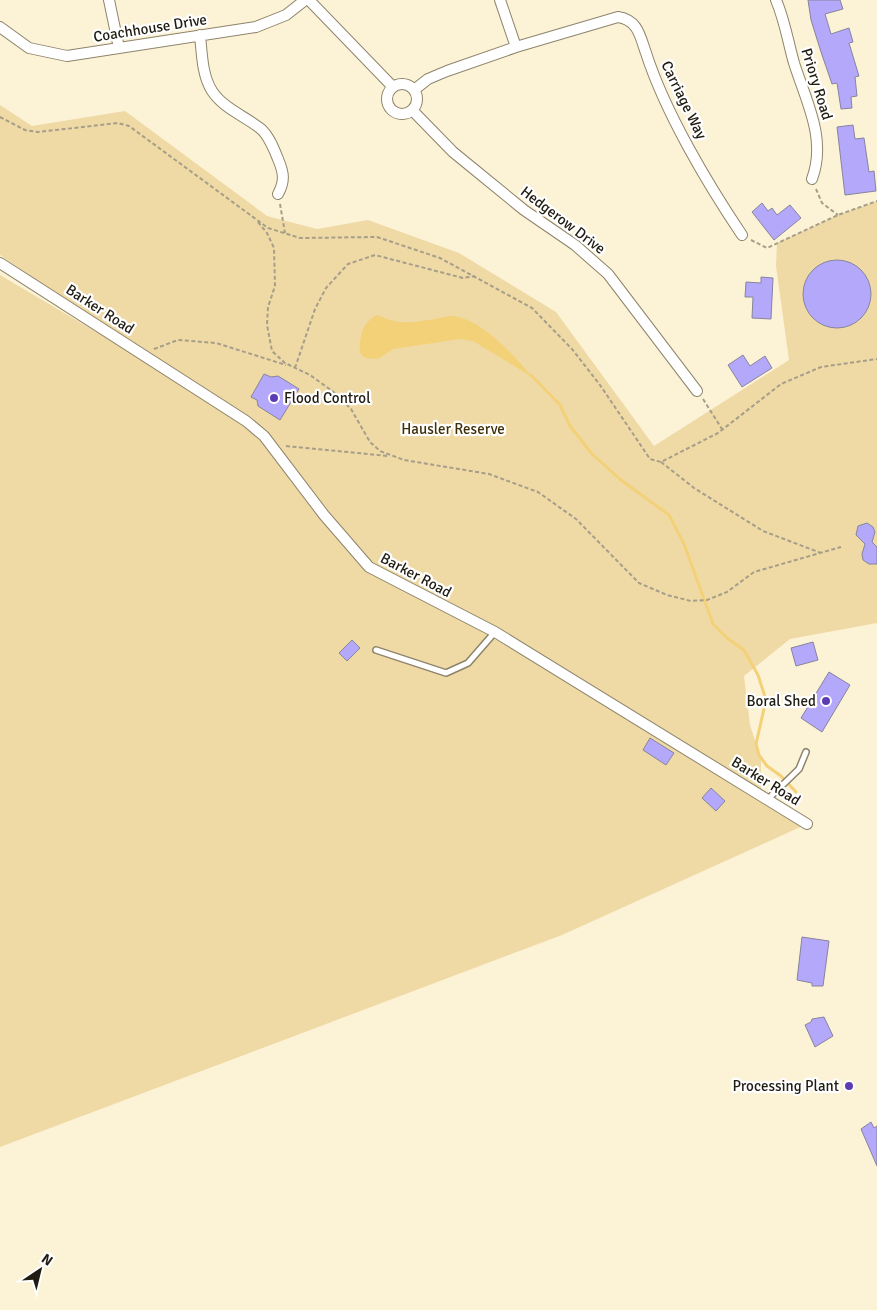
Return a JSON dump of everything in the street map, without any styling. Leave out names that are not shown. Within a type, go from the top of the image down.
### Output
[{"type":"street","points":[[109,0],[119,48]]},
{"type":"street","name":"Coachhouse Drive","points":[[0,27],[29,48],[67,56],[256,27],[286,16],[305,0]]},
{"type":"street","points":[[309,0],[392,86]]},
{"type":"street","points":[[500,0],[516,46]]},
{"type":"street","name":"Priory Road","points":[[776,0],[784,20],[794,63],[809,101],[816,131],[816,167],[812,179]]},
{"type":"street","name":"Carriage Way","points":[[414,90],[428,79],[516,46],[618,17],[627,19],[637,27],[658,86],[725,210],[742,235]]},
{"type":"street","points":[[200,35],[205,78],[213,92],[227,106],[262,130],[273,146],[283,168],[285,182],[278,194]]},
{"type":"street","points":[[404,84],[414,90],[418,102],[413,111],[400,114],[389,109],[386,99],[392,86],[404,84]]},
{"type":"street","name":"Hedgerow Drive","points":[[413,111],[453,152],[524,210],[575,245],[608,274],[697,391]]},
{"type":"street","name":"Barker Road","points":[[2,264],[246,421],[264,436],[324,515],[369,567],[495,632],[806,824]]},
{"type":"lane","points":[[376,650],[446,673],[468,663],[495,632]]},
{"type":"lane","points":[[767,800],[799,770],[806,752]]},
{"type":"path","points":[[0,117],[25,130],[38,132],[118,123],[128,126],[257,221],[300,238],[378,237],[440,258],[475,276],[532,308],[551,326],[600,385],[650,459],[661,462],[694,488],[763,531],[820,553]]},
{"type":"path","points":[[812,179],[822,203],[838,215]]},
{"type":"path","points":[[278,194],[285,233]]},
{"type":"path","points":[[742,235],[767,248],[838,215],[877,201]]},
{"type":"path","points":[[257,221],[267,233],[274,248],[276,286],[268,307],[268,336],[272,351],[285,363],[335,393],[351,409],[370,442],[391,456]]},
{"type":"path","points":[[296,368],[319,302],[326,288],[348,264],[375,255],[464,278],[475,276]]},
{"type":"path","points":[[145,356],[154,349],[178,340],[216,343],[296,368]]},
{"type":"path","points":[[661,462],[722,430],[781,384],[821,367],[877,359]]},
{"type":"path","points":[[697,391],[722,430]]},
{"type":"path","points":[[271,446],[391,456],[404,460],[489,474],[538,492],[576,519],[639,583],[667,595],[696,601],[707,600],[727,592],[754,572],[841,547]]},
{"type":"green space","name":"Hausler Reserve","points":[[0,105],[32,126],[125,111],[267,216],[317,229],[368,220],[459,253],[556,312],[654,446],[789,360],[776,266],[777,243],[838,215],[877,201],[877,623],[790,639],[744,676],[750,725],[761,759],[761,796],[495,632],[415,592],[807,824],[562,935],[0,1147],[0,275],[211,400],[0,255]]},
{"type":"shaded area","points":[[377,315],[405,322],[451,316],[464,319],[486,331],[497,340],[532,377],[473,341],[460,339],[393,349],[378,359],[365,358],[360,353],[362,331],[368,322]]},
{"type":"building","points":[[808,0],[840,0],[843,9],[825,14],[831,34],[849,28],[853,42],[849,43],[859,76],[855,77],[857,96],[851,97],[852,108],[841,109],[837,83],[832,84],[811,20]]},
{"type":"building","points":[[853,125],[855,139],[864,138],[869,172],[874,171],[876,191],[845,195],[837,127]]},
{"type":"building","points":[[762,203],[768,211],[772,208],[777,215],[790,205],[801,218],[774,240],[752,212]]},
{"type":"building","points":[[837,260],[850,263],[861,270],[868,281],[871,294],[868,307],[861,318],[850,325],[837,328],[824,325],[813,318],[806,307],[803,294],[806,281],[813,270],[824,263]]},
{"type":"building","points":[[761,277],[773,278],[771,319],[752,318],[753,297],[745,297],[746,282],[761,283]]},
{"type":"building","points":[[743,355],[750,366],[765,356],[772,368],[742,387],[728,365]]},
{"type":"building","name":"Flood Control","points":[[264,374],[271,377],[278,376],[299,389],[280,420],[258,406],[257,400],[251,397]]},
{"type":"building","points":[[867,523],[873,527],[875,532],[872,542],[877,547],[877,564],[869,564],[863,560],[862,554],[865,544],[856,535],[858,526]]},
{"type":"building","points":[[352,640],[360,648],[347,661],[339,653]]},
{"type":"building","points":[[813,642],[818,660],[796,666],[791,648]]},
{"type":"building","name":"Boral Shed","points":[[829,672],[850,685],[822,732],[801,718]]},
{"type":"building","points":[[650,738],[674,753],[666,765],[643,750]]},
{"type":"building","points":[[711,788],[725,801],[716,811],[702,798]]},
{"type":"building","points":[[802,937],[829,941],[823,986],[812,986],[812,983],[797,980]]},
{"type":"building","points":[[824,1017],[833,1036],[815,1047],[805,1025],[811,1022],[812,1019]]},
{"type":"building","points":[[871,1122],[874,1128],[877,1126],[877,1166],[861,1129]]},
{"type":"waterway","points":[[531,375],[560,405],[570,426],[592,454],[621,480],[669,515],[684,544],[713,624],[727,638],[744,650],[758,675],[766,700],[756,744],[759,755],[767,766],[781,776],[796,792]]},
{"type":"place","name":"Flood Control","points":[[274,398]]},
{"type":"place","name":"Boral Shed","points":[[826,701]]},
{"type":"place","name":"Processing Plant","points":[[849,1086]]}]
